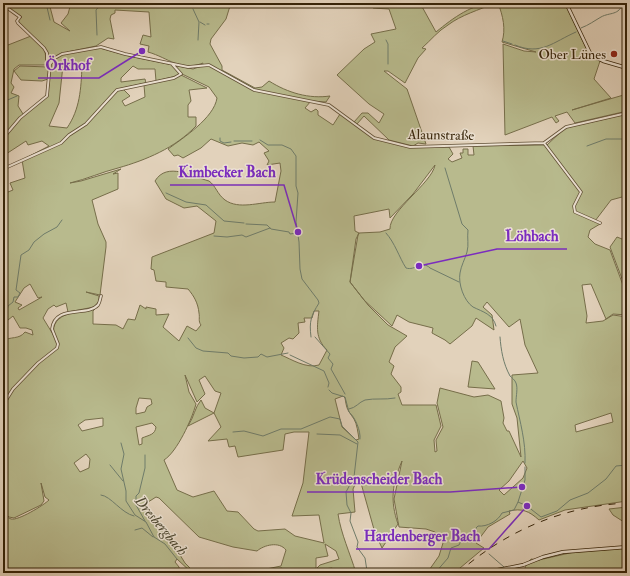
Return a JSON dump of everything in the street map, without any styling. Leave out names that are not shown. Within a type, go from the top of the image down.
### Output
[{"type":"main road","points":[[566,3],[591,55],[602,61],[627,68]]},
{"type":"main road","points":[[482,573],[523,565],[543,557],[563,552],[627,547]]},
{"type":"street","points":[[3,138],[20,118],[47,96],[50,64],[47,62],[47,53],[44,48],[17,21],[20,17],[6,7],[4,3]]},
{"type":"street","name":"Alaunstraße","points":[[50,64],[54,58],[62,54],[101,47],[125,54],[191,68],[201,64],[209,65],[254,90],[329,105],[374,138],[407,146],[544,143]]},
{"type":"street","points":[[3,169],[61,143],[69,135],[86,124],[117,90],[174,78],[181,74],[172,64]]},
{"type":"street","points":[[600,223],[575,212],[574,206],[581,192],[544,143],[566,127],[627,113]]},
{"type":"street","points":[[3,405],[13,389],[38,363],[57,348],[58,344],[52,329],[57,318],[67,313],[94,307],[98,304],[101,296]]},
{"type":"green space","points":[[5,3],[49,3],[54,22],[70,31],[61,23],[68,14],[71,3],[227,3],[230,6],[226,19],[211,39],[210,44],[222,66],[222,70],[255,88],[262,87],[269,81],[291,92],[306,96],[330,96],[326,102],[311,101],[305,108],[311,112],[316,109],[318,111],[318,115],[333,125],[340,114],[374,138],[405,146],[449,147],[453,154],[448,159],[452,162],[462,158],[460,153],[463,153],[463,149],[468,149],[468,155],[474,155],[473,146],[547,145],[565,128],[627,114],[627,200],[622,197],[611,200],[595,221],[600,224],[590,230],[588,237],[595,244],[610,250],[627,296],[627,315],[613,314],[606,319],[591,284],[582,285],[587,316],[586,323],[603,321],[613,315],[627,317],[627,501],[565,510],[539,520],[532,514],[525,511],[509,511],[510,514],[488,527],[476,543],[484,548],[454,573],[427,573],[439,556],[443,543],[435,532],[426,529],[399,527],[394,499],[402,461],[396,477],[393,492],[395,516],[398,524],[382,548],[375,533],[359,476],[353,489],[355,512],[338,514],[343,536],[356,573],[338,573],[332,568],[315,570],[315,573],[281,573],[282,568],[247,573],[281,566],[286,550],[283,547],[272,545],[257,551],[233,547],[199,537],[159,498],[156,497],[145,504],[144,507],[147,514],[170,539],[185,563],[195,573],[192,573],[177,559],[175,562],[179,567],[180,573],[3,573],[3,563],[6,560],[3,562],[3,513],[10,519],[19,518],[31,512],[49,500],[45,497],[41,483],[44,501],[41,505],[14,518],[9,517],[3,511],[3,341],[20,336],[25,332],[33,335],[32,330],[20,328],[13,316],[3,324],[3,194],[13,190],[10,183],[25,178],[22,160],[49,146],[42,141],[28,145],[26,141],[3,156],[3,139],[21,117],[48,94],[51,63],[62,53],[48,60],[46,51],[19,22],[18,20],[22,17],[6,7]],"holes":[[[115,10],[149,12],[151,37],[143,35],[140,44],[149,46],[148,52],[175,63],[188,66],[203,63],[202,66],[193,69],[129,56],[100,48],[67,52],[96,46],[108,38],[114,39],[110,19],[111,15],[115,13]],[[63,65],[82,66],[80,91],[75,114],[67,128],[49,126],[59,103]],[[133,66],[138,69],[155,69],[156,81],[176,76],[180,73],[209,87],[217,98],[210,113],[189,133],[196,126],[196,117],[188,117],[188,105],[191,101],[189,90],[207,88],[181,75],[144,85],[145,97],[125,106],[122,101],[130,96],[122,88],[146,83],[145,79],[121,82],[121,78]],[[211,139],[228,146],[242,143],[253,145],[259,142],[269,151],[264,153],[269,161],[267,165],[280,163],[281,171],[275,202],[236,205],[225,200],[209,181],[180,172],[166,172],[160,175],[155,181],[166,199],[184,208],[197,206],[216,221],[214,233],[152,257],[151,269],[154,270],[156,281],[166,282],[166,287],[188,289],[197,303],[201,325],[196,331],[187,326],[179,341],[163,327],[169,314],[156,315],[156,309],[146,307],[146,309],[140,305],[135,320],[128,319],[123,329],[116,325],[93,324],[93,311],[98,306],[62,317],[57,321],[54,328],[54,336],[43,318],[48,309],[54,305],[56,307],[66,303],[68,312],[94,307],[99,301],[99,296],[86,292],[100,295],[106,247],[106,242],[98,224],[92,200],[118,189],[118,173],[113,174],[121,169],[81,181],[70,183],[129,165],[160,152],[177,142],[168,149],[174,156],[178,155],[183,158],[201,148]],[[435,165],[427,180],[396,214],[390,229],[380,232],[359,233],[355,231],[354,216],[389,209],[390,218],[413,194]],[[358,235],[350,282],[356,239]],[[30,284],[38,298],[42,297],[19,310],[18,308],[22,305],[15,302],[24,288]],[[364,300],[392,326],[397,315],[409,322],[433,328],[432,333],[450,344],[472,326],[476,318],[494,330],[492,315],[483,307],[487,302],[509,327],[520,319],[525,345],[538,373],[512,375],[512,404],[517,418],[521,457],[509,431],[507,431],[503,423],[504,418],[501,401],[488,395],[474,397],[440,388],[437,403],[443,427],[436,440],[437,451],[435,452],[434,440],[441,426],[436,405],[402,405],[398,394],[401,392],[401,387],[391,374],[394,366],[389,362],[395,347],[407,336],[388,325]],[[314,311],[319,311],[317,327],[319,337],[323,346],[327,350],[319,365],[304,365],[281,355],[284,348],[281,343],[289,338],[293,339],[299,333],[298,323],[305,322],[304,318],[312,318]],[[185,375],[197,402],[205,394],[199,380],[205,376],[215,391],[221,393],[214,413],[221,427],[208,441],[227,439],[229,447],[235,446],[238,457],[283,450],[285,434],[294,432],[309,432],[303,483],[292,516],[319,515],[324,543],[295,536],[285,529],[258,531],[254,529],[238,512],[227,511],[214,491],[193,497],[177,490],[164,460],[179,443],[188,426],[196,404],[189,392]],[[343,396],[357,426],[359,439],[356,440],[342,427],[335,399]],[[139,398],[151,399],[152,404],[147,407],[145,412],[136,414]],[[611,413],[613,422],[576,432],[575,425]],[[103,418],[103,426],[82,431],[78,425],[85,420]],[[152,423],[156,427],[154,432],[142,438],[142,444],[139,445],[136,427]],[[86,454],[90,459],[89,468],[80,472],[74,463]],[[523,461],[527,468],[523,478],[504,495],[499,490],[509,481]],[[325,544],[336,551],[339,559],[320,565],[316,569],[316,558],[328,556]]]},
{"type":"green space","points":[[368,3],[420,3],[436,32],[471,8],[495,3],[459,18],[444,27],[422,48],[426,49],[418,58],[405,83],[388,71],[384,71],[407,89],[426,144],[418,143],[413,146],[389,140],[364,116],[357,124],[354,122],[362,113],[368,113],[379,123],[384,114],[369,104],[337,75],[364,49],[375,42],[371,34],[396,29],[389,9],[373,8]]},
{"type":"green space","points":[[498,3],[565,3],[588,52],[600,61],[594,79],[611,98],[572,110],[627,94],[627,111],[575,123],[567,112],[555,116],[559,121],[556,123],[552,117],[505,135],[503,44],[524,51],[536,52],[502,42],[504,32],[503,22]]},
{"type":"green space","points":[[31,36],[45,51],[48,65],[19,65],[14,69],[11,83],[14,87],[11,93],[19,96],[18,106],[23,114],[3,137],[3,47]]},
{"type":"green space","points":[[20,66],[49,67],[48,79],[42,81],[21,80],[14,71]]},
{"type":"green space","points":[[617,237],[627,241],[627,292],[610,247]]},
{"type":"green space","points":[[472,361],[478,362],[495,389],[468,387]]},
{"type":"green space","points":[[201,400],[205,408],[214,413],[188,426]]},
{"type":"green space","points":[[627,507],[627,524],[613,515],[609,509]]},
{"type":"green space","points":[[627,548],[627,573],[527,573],[525,567],[531,559],[539,560],[574,552]]},
{"type":"waterway","points":[[46,3],[50,20]]},
{"type":"waterway","points":[[97,35],[96,10],[102,3]]},
{"type":"waterway","points":[[581,28],[604,15],[617,12],[623,3]]},
{"type":"waterway","points":[[193,9],[199,22],[198,40]]},
{"type":"waterway","points":[[623,11],[627,14]]},
{"type":"waterway","points":[[200,22],[205,25]]},
{"type":"waterway","points":[[515,45],[532,49],[540,48],[576,32]]},
{"type":"waterway","points":[[386,40],[388,44],[388,64]]},
{"type":"waterway","points":[[503,41],[512,44]]},
{"type":"waterway","points":[[3,102],[17,96]]},
{"type":"waterway","points":[[220,138],[220,141],[224,143],[231,142]]},
{"type":"waterway","points":[[587,146],[606,139],[627,139]]},
{"type":"waterway","points":[[260,140],[268,145],[282,145],[291,149],[296,156],[296,186],[298,193],[296,222],[299,242],[300,269],[302,279],[319,303],[311,319],[311,337]]},
{"type":"waterway","points":[[234,141],[252,141]]},
{"type":"waterway","points":[[445,168],[462,224],[468,230],[468,249],[460,273],[462,292],[467,301],[473,307],[490,316],[495,322],[496,326]]},
{"type":"waterway","points":[[166,193],[186,202],[206,205],[224,221],[244,223]]},
{"type":"waterway","points":[[3,310],[13,302],[14,297],[18,297],[20,293],[16,290],[21,255],[29,250],[34,242],[44,234],[57,227],[62,220]]},
{"type":"waterway","points":[[246,224],[267,225],[271,229],[289,232],[290,234],[297,233]]},
{"type":"waterway","points":[[214,236],[227,237],[242,235],[246,237],[270,228]]},
{"type":"waterway","points":[[386,233],[392,241],[406,268],[409,269],[424,265],[459,282]]},
{"type":"waterway","points":[[3,293],[6,297],[8,307]]},
{"type":"waterway","points":[[315,337],[330,354],[328,358],[333,364],[331,369],[345,394]]},
{"type":"waterway","points":[[500,337],[504,361],[510,376],[517,385],[516,402],[524,440],[525,463]]},
{"type":"waterway","points":[[188,338],[196,348],[203,351],[228,353],[231,356],[244,358],[258,357],[261,354],[267,357],[288,353]]},
{"type":"waterway","points":[[290,355],[324,371],[329,383],[328,387]]},
{"type":"waterway","points":[[329,390],[332,393],[345,397],[349,412],[359,428],[360,439]]},
{"type":"waterway","points":[[349,409],[365,400],[395,398]]},
{"type":"waterway","points":[[233,432],[244,431],[263,436],[281,429],[301,429],[330,417],[340,419],[342,426],[358,442],[354,477],[346,492],[347,505],[351,513],[350,521],[358,542],[357,547],[365,558],[367,571],[361,573]]},
{"type":"waterway","points":[[317,434],[340,435],[357,444]]},
{"type":"waterway","name":"Dresbergbach","points":[[121,443],[124,454],[121,469],[126,491],[126,501],[135,515],[146,522],[154,537],[165,544],[177,559]]},
{"type":"waterway","points":[[145,455],[145,468],[139,493],[136,496],[136,505],[145,521]]},
{"type":"waterway","points":[[110,465],[123,481]]},
{"type":"waterway","points":[[435,573],[448,558],[451,548],[459,545],[461,541],[472,542],[477,538],[476,528],[478,526],[495,521],[502,513],[514,510],[518,502],[527,506],[541,517],[557,511],[570,500],[588,493],[606,479],[616,466],[627,465]]},
{"type":"waterway","points":[[518,502],[525,480],[525,467]]},
{"type":"waterway","points":[[101,495],[109,498],[125,512],[134,516]]},
{"type":"waterway","points":[[135,530],[142,528],[153,537]]},
{"type":"waterway","points":[[489,554],[504,567]]},
{"type":"railway","points":[[458,573],[495,545],[536,523],[581,509],[627,503]]},
{"type":"place","name":"Örkhof","points":[[142,51]]},
{"type":"place","name":"Ober Lünes","points":[[614,54]]},
{"type":"place","name":"Kimbecker Bach","points":[[298,232]]},
{"type":"place","name":"Löhbach","points":[[419,266]]},
{"type":"place","name":"Krüdenscheider Bach","points":[[522,487]]},
{"type":"place","name":"Hardenberger Bach","points":[[527,506]]}]
